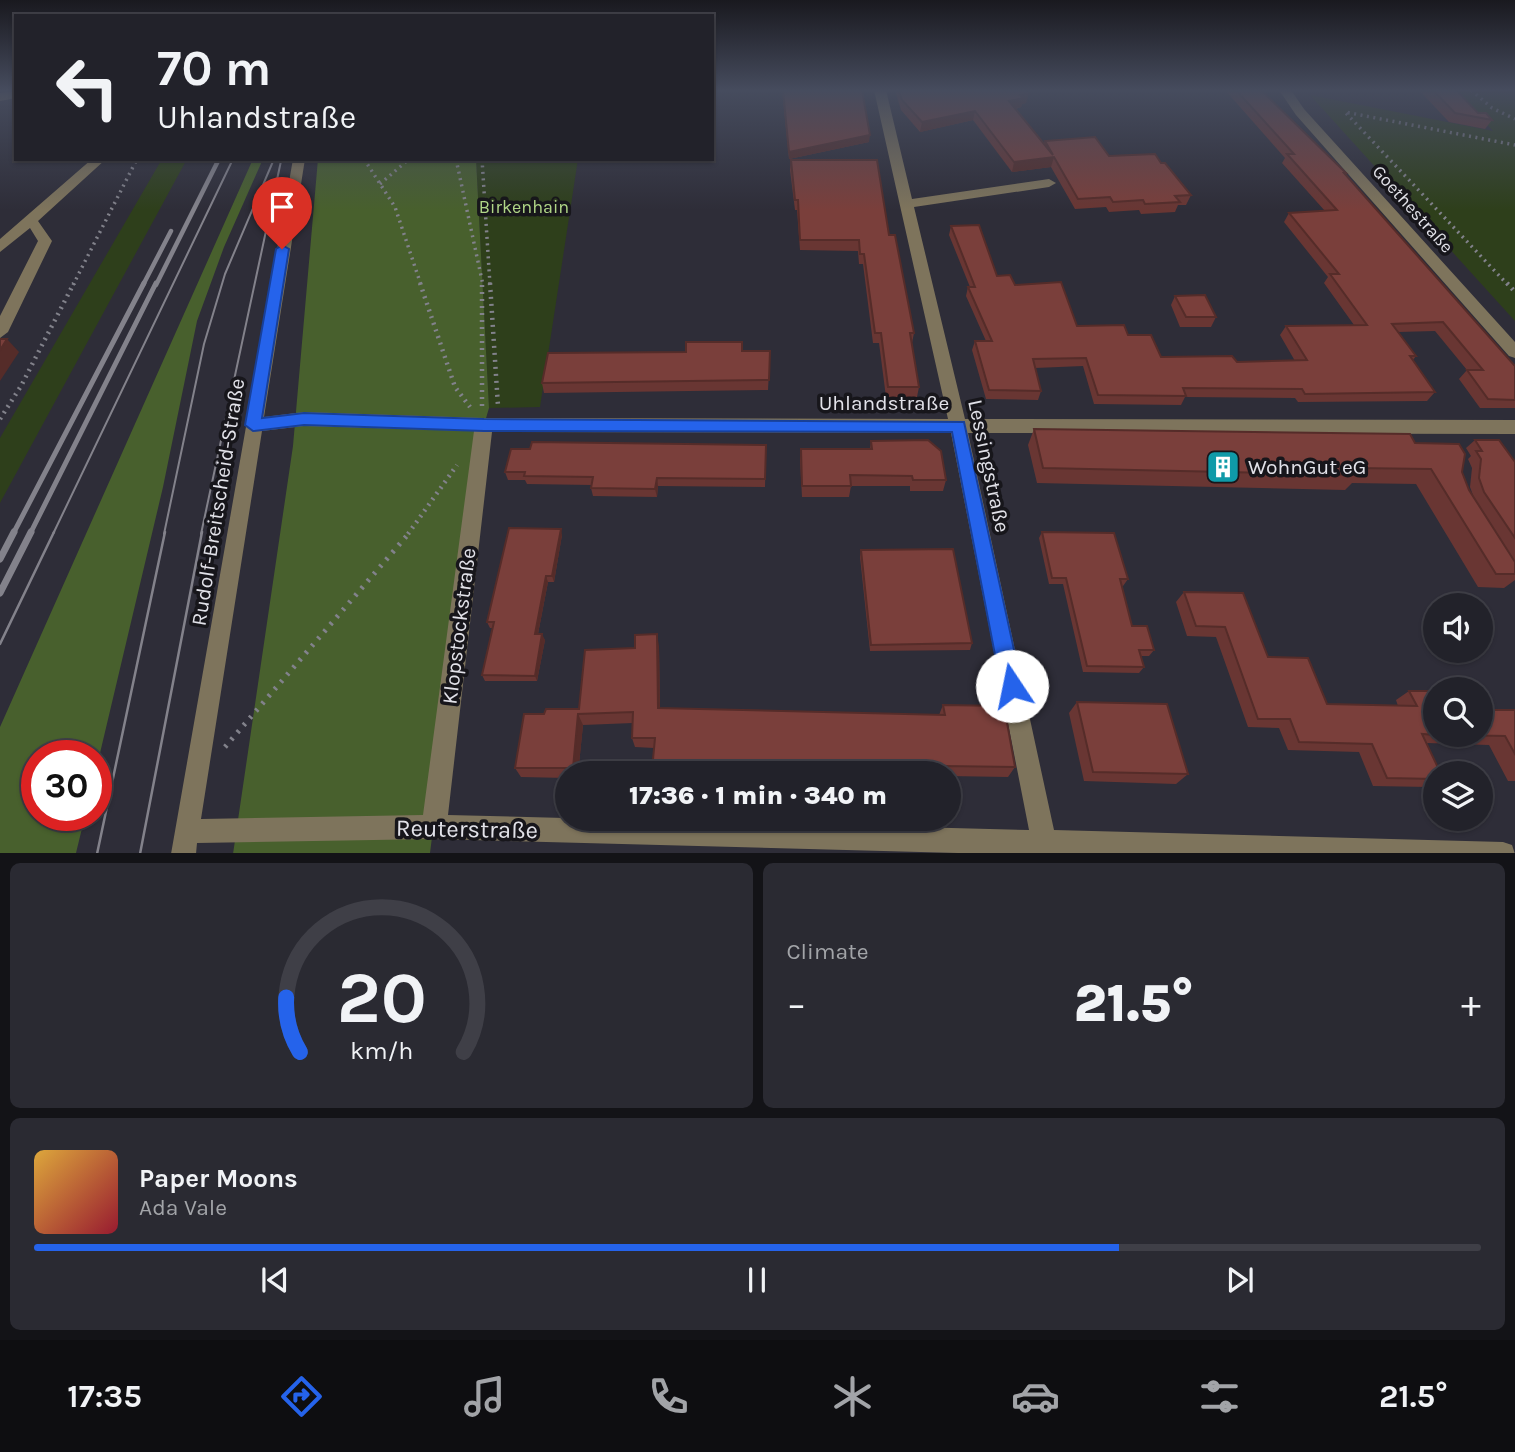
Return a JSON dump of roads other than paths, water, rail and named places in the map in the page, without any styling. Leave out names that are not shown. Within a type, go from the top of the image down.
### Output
[{"type":"street","name":"Lessingstraße","points":[[889,130],[958,426],[1045,848]]},
{"type":"street","name":"Goethestraße","points":[[1316,130],[1515,352]]},
{"type":"street","points":[[0,247],[98,161]]},
{"type":"street","name":"Rudolf-Breitscheid-Straße","points":[[185,842],[298,161]]},
{"type":"street","points":[[906,204],[1049,183]]},
{"type":"street","points":[[0,332],[45,241],[31,220]]},
{"type":"street","name":"Uhlandstraße","points":[[253,425],[304,419],[484,425],[1515,427]]},
{"type":"street","name":"Klopstockstraße","points":[[433,827],[484,425]]},
{"type":"street","points":[[1438,427],[1452,450]]},
{"type":"street","name":"Reuterstraße","points":[[185,842],[433,827],[1045,848],[1503,853]]},
{"type":"tram line","points":[[53,534],[232,161]]},
{"type":"tram line","points":[[164,534],[204,344],[225,274],[273,161]]},
{"type":"tram line","points":[[201,534],[281,161]]},
{"type":"tram line","points":[[0,644],[54,532]]},
{"type":"tram line","points":[[97,853],[165,532]]},
{"type":"tram line","points":[[140,853],[202,532]]},
{"type":"railway","points":[[156,285],[218,161]]},
{"type":"railway","points":[[143,285],[171,231]]},
{"type":"railway","points":[[13,534],[144,283]]},
{"type":"railway","points":[[30,534],[156,283]]},
{"type":"railway","points":[[0,559],[14,532]]},
{"type":"railway","points":[[0,593],[31,532]]},
{"type":"place","name":"WohnGut eG","points":[[1223,467]]},
{"type":"park label","name":"Birkenhain","points":[[524,207]]}]
